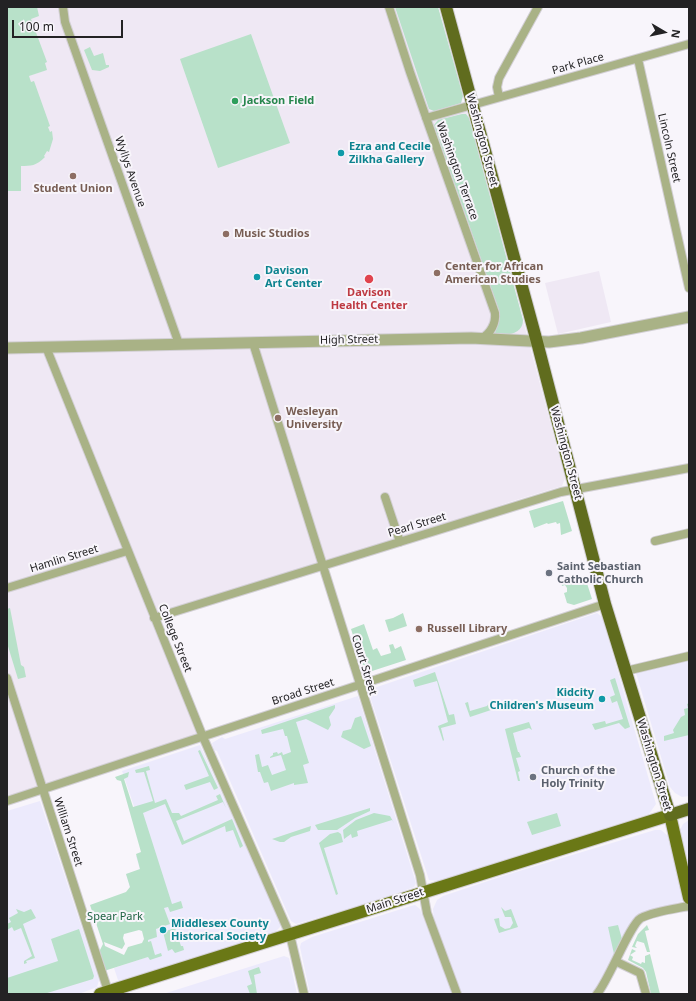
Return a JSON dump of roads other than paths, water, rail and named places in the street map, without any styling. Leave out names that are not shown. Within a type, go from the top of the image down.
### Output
[{"type":"highway","name":"Washington Street","points":[[446,7],[537,342],[605,604],[670,815]]},
{"type":"highway","name":"Main Street","points":[[670,815],[689,809]]},
{"type":"main road","name":"Main Street","points":[[106,993],[670,815]]},
{"type":"main road","name":"Washington Street","points":[[670,815],[689,898]]},
{"type":"street","name":"Wyllys Avenue","points":[[63,7],[63,16],[179,344]]},
{"type":"street","name":"Washington Terrace","points":[[389,7],[426,118],[495,314],[496,319],[490,332],[482,338]]},
{"type":"street","points":[[499,97],[497,87],[499,78],[538,7]]},
{"type":"street","name":"Park Place","points":[[426,118],[689,44]]},
{"type":"street","name":"Lincoln Street","points":[[638,59],[689,288]]},
{"type":"street","name":"High Street","points":[[7,348],[482,338],[537,342],[581,338],[689,317]]},
{"type":"street","name":"Court Street","points":[[253,342],[359,685],[420,875],[432,927],[457,994]]},
{"type":"street","name":"College Street","points":[[46,347],[203,737],[290,935],[304,994]]},
{"type":"street","name":"Pearl Street","points":[[154,618],[575,489],[689,468]]},
{"type":"street","points":[[386,497],[400,542]]},
{"type":"street","points":[[655,541],[689,533]]},
{"type":"street","name":"Hamlin Street","points":[[7,588],[127,551]]},
{"type":"street","name":"Broad Street","points":[[7,801],[605,604]]},
{"type":"street","points":[[626,671],[689,656]]},
{"type":"street","name":"William Street","points":[[7,678],[106,993]]},
{"type":"street","points":[[597,994],[617,962],[633,927],[638,920],[646,916],[689,906]]},
{"type":"street","points":[[617,962],[640,973],[646,994]]},
{"type":"place","name":"Jackson Field","points":[[235,101]]},
{"type":"place","name":"Ezra and Cecile Zilkha Gallery","points":[[341,153]]},
{"type":"place","name":"Student Union","points":[[73,176]]},
{"type":"place","name":"Music Studios","points":[[226,234]]},
{"type":"place","name":"Center for African American Studies","points":[[437,273]]},
{"type":"place","name":"Davison Art Center","points":[[257,277]]},
{"type":"place","name":"Davison Health Center","points":[[369,279]]},
{"type":"place","name":"Wesleyan University","points":[[278,418]]},
{"type":"place","name":"Saint Sebastian Catholic Church","points":[[549,573]]},
{"type":"place","name":"Russell Library","points":[[419,629]]},
{"type":"place","name":"Kidcity Children's Museum","points":[[602,699]]},
{"type":"place","name":"Church of the Holy Trinity","points":[[533,777]]},
{"type":"place","name":"Middlesex County Historical Society","points":[[163,930]]},
{"type":"park label","name":"Spear Park","points":[[115,917]]}]
